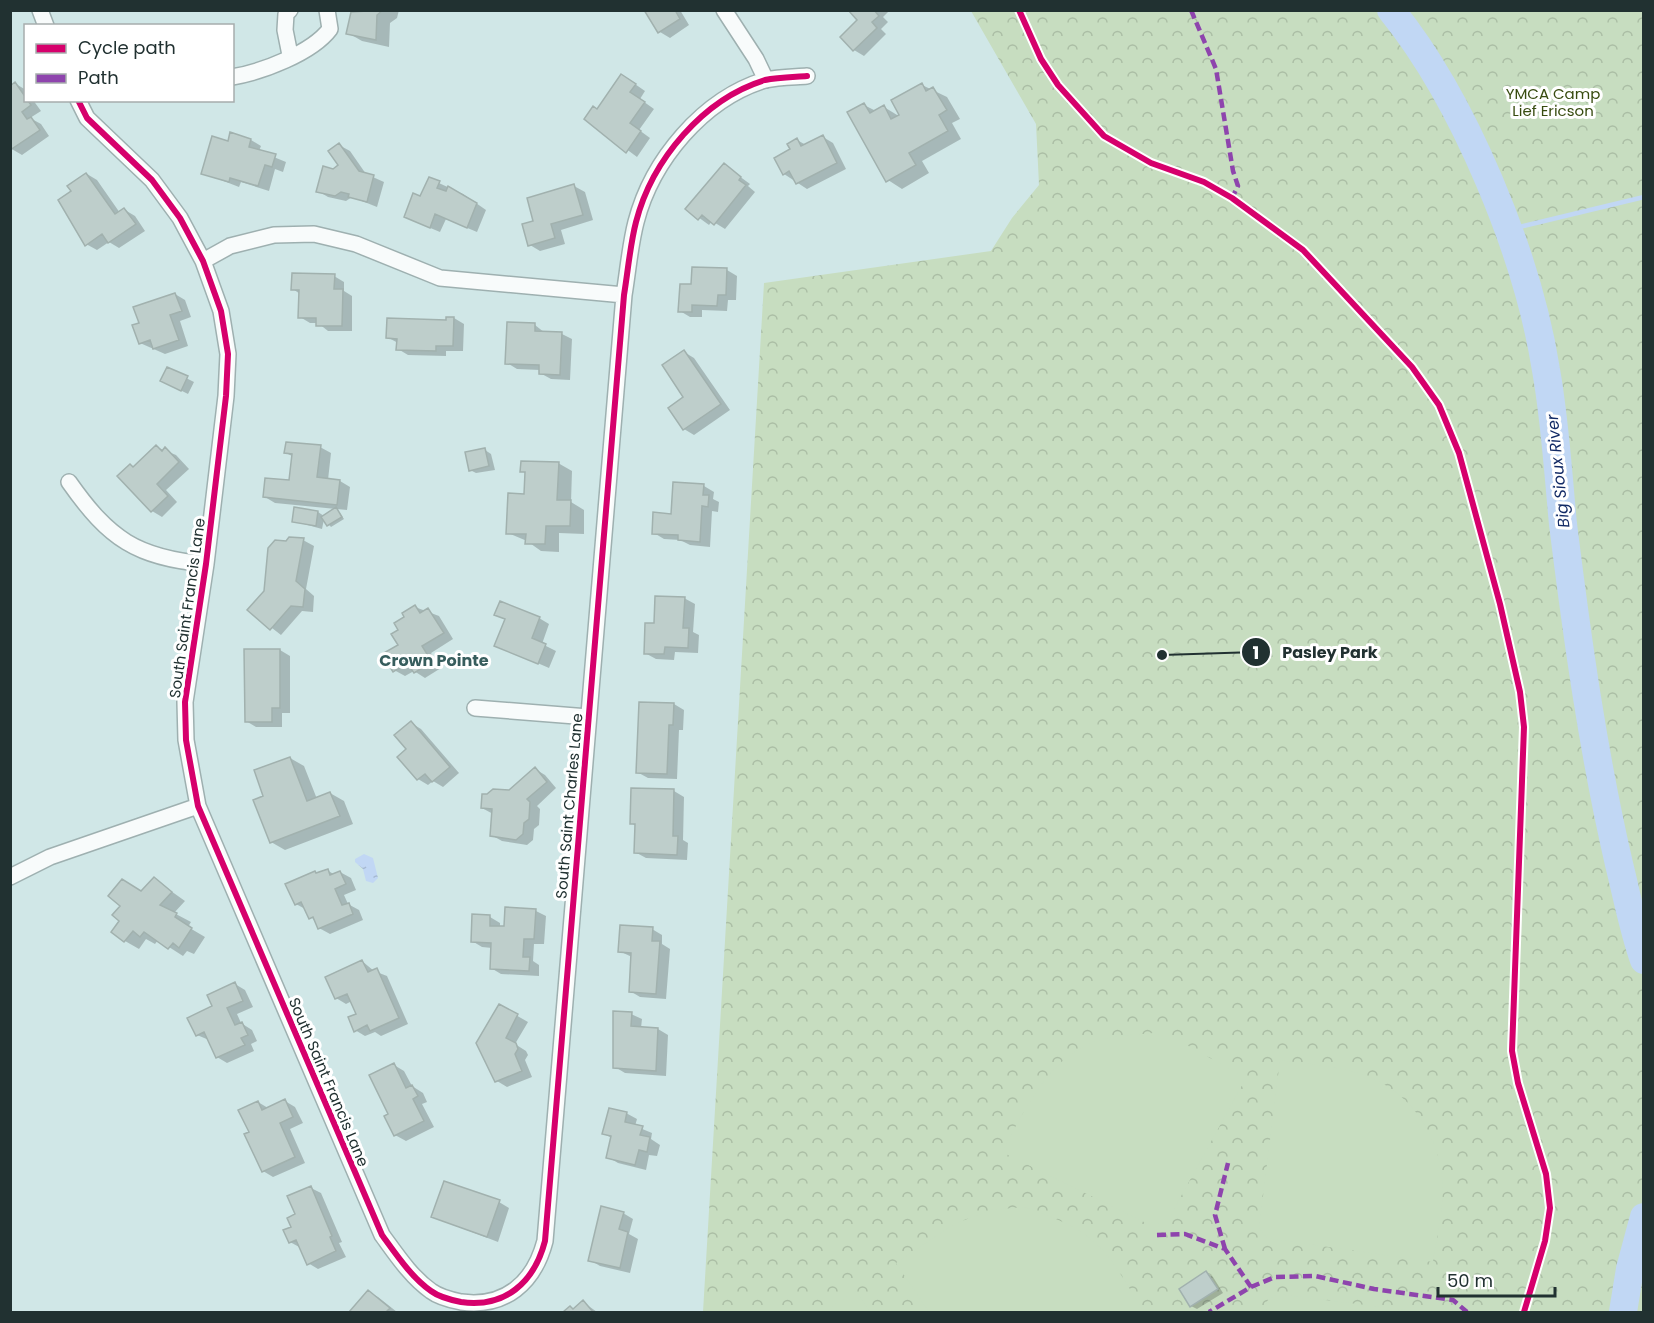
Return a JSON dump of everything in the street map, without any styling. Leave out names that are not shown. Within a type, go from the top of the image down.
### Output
[{"type":"street","points":[[290,10],[286,14],[285,30],[290,56]]},
{"type":"street","points":[[234,77],[252,74],[322,39],[330,29],[327,10]]},
{"type":"street","points":[[724,10],[756,58],[766,80],[807,76]]},
{"type":"street","name":"South Saint Charles Lane","points":[[499,1300],[516,1290],[529,1276],[541,1258],[545,1241],[624,295],[636,221],[651,186],[675,144],[699,119],[724,101],[766,80]]},
{"type":"street","name":"South Saint Francis Lane","points":[[79,102],[87,118],[153,180],[180,218],[203,261],[221,311],[228,354],[226,396],[206,564],[185,702],[186,740],[198,806],[382,1235],[431,1292],[450,1300],[470,1303],[486,1304],[499,1300]]},
{"type":"street","points":[[203,261],[230,246],[274,235],[314,234],[356,244],[440,278],[624,295]]},
{"type":"street","points":[[69,482],[87,508],[112,533],[142,552],[171,561],[206,564]]},
{"type":"street","points":[[475,708],[588,717]]},
{"type":"street","points":[[10,878],[50,857],[198,806]]},
{"type":"green space","name":"YMCA Camp Lief Ericson","points":[[971,11],[1643,11],[1643,1312],[703,1312],[764,283],[991,251],[1012,218],[1039,185],[1036,124]]},
{"type":"green space","points":[[1153,1033],[1183,1043],[1246,1078],[1169,1218],[1152,1226],[1002,1152],[1029,1103],[1052,1072],[1065,1059],[1080,1048],[1097,1041],[1118,1036]]},
{"type":"green space","points":[[1280,1060],[1361,1074],[1392,1089],[1416,1113],[1434,1143],[1442,1176],[1442,1208],[1433,1262],[1267,1238],[1259,1228]]},
{"type":"green space","points":[[1024,1207],[1068,1225],[1085,1234],[1100,1247],[1144,1312],[929,1312],[896,1263],[954,1224],[991,1210]]},
{"type":"green space","points":[[856,1291],[870,1312],[823,1312]]},
{"type":"green space","points":[[1277,1294],[1422,1312],[1266,1312],[1267,1301]]},
{"type":"water","points":[[364,854],[373,858],[378,878],[373,883],[366,881],[363,869],[355,862],[355,859]]},
{"type":"building","points":[[383,10],[377,15],[376,40],[346,34],[351,12]]},
{"type":"building","points":[[644,10],[675,10],[680,19],[658,33]]},
{"type":"building","points":[[848,10],[874,10],[879,16],[872,22],[877,28],[853,51],[840,37],[857,20]]},
{"type":"building","points":[[621,74],[636,84],[630,92],[645,102],[630,123],[641,131],[626,153],[584,119],[593,106],[597,109]]},
{"type":"building","points":[[15,82],[24,95],[24,102],[29,102],[31,105],[22,112],[27,119],[31,117],[40,130],[10,150],[10,86]]},
{"type":"building","points":[[922,83],[926,91],[933,87],[947,110],[939,115],[948,131],[909,153],[916,165],[886,182],[847,112],[864,103],[870,113],[884,105],[891,119],[899,115],[891,100]]},
{"type":"building","points":[[230,132],[251,139],[249,147],[276,154],[272,167],[265,165],[258,186],[230,178],[229,182],[201,174],[212,136],[228,141]]},
{"type":"building","points":[[823,135],[837,163],[796,184],[789,171],[783,175],[774,158],[790,149],[787,144],[797,138],[801,146]]},
{"type":"building","points":[[339,143],[359,171],[374,175],[367,202],[348,197],[349,194],[341,192],[335,196],[316,192],[323,166],[333,169],[338,165],[328,151]]},
{"type":"building","points":[[724,163],[741,177],[739,180],[746,185],[714,225],[702,215],[698,220],[685,209]]},
{"type":"building","points":[[86,173],[115,214],[124,208],[136,224],[108,243],[102,234],[85,246],[58,200],[71,191],[67,186]]},
{"type":"building","points":[[429,177],[440,181],[437,188],[446,191],[448,186],[477,203],[467,228],[435,214],[430,228],[404,217],[413,193],[420,196]]},
{"type":"building","points":[[574,184],[583,215],[551,224],[555,238],[528,246],[522,224],[533,221],[527,198]]},
{"type":"building","points":[[692,267],[727,268],[726,295],[718,295],[717,306],[692,305],[692,312],[678,312],[680,284],[691,284]]},
{"type":"building","points":[[292,273],[335,274],[334,289],[343,289],[342,326],[316,326],[316,318],[298,318],[299,290],[291,290]]},
{"type":"building","points":[[175,293],[182,311],[170,315],[179,340],[153,349],[150,340],[139,344],[132,325],[139,323],[133,307]]},
{"type":"building","points":[[446,317],[454,317],[453,346],[436,346],[436,351],[396,350],[397,339],[386,338],[387,318],[446,320]]},
{"type":"building","points":[[507,322],[535,323],[535,331],[562,332],[560,375],[539,374],[539,365],[505,364]]},
{"type":"building","points":[[684,350],[721,404],[683,430],[668,408],[683,397],[662,365]]},
{"type":"building","points":[[167,367],[188,376],[181,391],[160,381]]},
{"type":"building","points":[[286,442],[321,445],[317,477],[340,480],[337,505],[263,497],[265,478],[289,480],[292,454],[284,453]]},
{"type":"building","points":[[156,445],[162,451],[165,447],[179,462],[157,484],[168,496],[151,512],[117,476],[130,464],[133,467]]},
{"type":"building","points":[[485,448],[489,466],[469,471],[465,452]]},
{"type":"building","points":[[521,461],[559,462],[557,500],[571,500],[570,526],[546,526],[545,544],[525,544],[526,534],[506,534],[508,493],[524,494],[525,472],[520,472]]},
{"type":"building","points":[[673,482],[704,484],[703,495],[709,495],[708,507],[702,506],[700,542],[678,540],[678,535],[652,534],[653,512],[671,514]]},
{"type":"building","points":[[294,507],[318,511],[316,526],[292,522]]},
{"type":"building","points":[[336,507],[342,517],[327,526],[321,517]]},
{"type":"building","points":[[289,537],[304,538],[296,581],[305,589],[303,607],[291,606],[270,630],[247,610],[264,591],[268,548],[275,540],[286,541]]},
{"type":"building","points":[[655,596],[685,597],[683,628],[689,628],[688,648],[665,647],[664,654],[644,654],[645,623],[654,623]]},
{"type":"building","points":[[500,601],[540,617],[532,638],[546,644],[538,664],[494,646],[505,619],[494,615]]},
{"type":"building","points":[[415,605],[420,613],[428,608],[444,633],[422,646],[432,662],[414,673],[407,663],[393,672],[382,654],[398,645],[391,634],[398,630],[394,623],[404,617],[402,613]]},
{"type":"building","points":[[244,649],[280,649],[280,708],[272,708],[272,722],[245,722]]},
{"type":"building","points":[[639,702],[674,703],[673,725],[669,725],[667,774],[636,773]]},
{"type":"building","points":[[411,721],[450,767],[432,782],[425,774],[417,780],[397,757],[406,749],[394,735]]},
{"type":"building","points":[[290,757],[307,801],[330,792],[340,816],[270,843],[253,800],[263,796],[254,770]]},
{"type":"building","points":[[535,767],[547,782],[527,799],[530,802],[529,819],[524,823],[523,834],[516,840],[490,836],[492,809],[481,808],[482,794],[487,794],[493,789],[509,790]]},
{"type":"building","points":[[631,788],[674,789],[673,836],[678,836],[677,855],[634,853],[635,824],[630,824]]},
{"type":"building","points":[[328,869],[330,875],[340,871],[346,884],[335,889],[342,905],[349,903],[353,914],[318,929],[313,917],[309,919],[301,902],[295,905],[285,884],[315,871],[316,873]]},
{"type":"building","points":[[154,877],[172,892],[160,905],[177,913],[175,917],[192,928],[179,948],[173,943],[168,949],[144,932],[140,937],[133,931],[124,942],[111,932],[119,921],[112,915],[120,906],[108,896],[122,879],[141,891]]},
{"type":"building","points":[[505,907],[536,909],[534,939],[524,939],[523,957],[530,957],[529,971],[490,969],[491,943],[471,942],[472,914],[490,915],[490,926],[504,926]]},
{"type":"building","points":[[620,925],[653,927],[652,941],[660,941],[656,994],[629,992],[631,953],[618,952]]},
{"type":"building","points":[[362,960],[368,972],[377,968],[399,1018],[370,1031],[367,1025],[354,1032],[348,1017],[356,1014],[347,994],[335,999],[325,977]]},
{"type":"building","points":[[235,982],[243,1001],[227,1008],[235,1025],[242,1022],[248,1035],[241,1038],[245,1045],[216,1058],[204,1032],[196,1036],[187,1018],[212,1006],[207,995]]},
{"type":"building","points":[[499,1004],[518,1014],[506,1038],[516,1043],[518,1049],[515,1054],[522,1071],[495,1082],[476,1043]]},
{"type":"building","points":[[613,1011],[632,1012],[631,1026],[658,1028],[656,1071],[613,1068]]},
{"type":"building","points":[[394,1063],[406,1088],[412,1085],[418,1096],[413,1099],[424,1121],[394,1136],[384,1116],[388,1114],[369,1075]]},
{"type":"building","points":[[285,1099],[293,1117],[280,1123],[295,1157],[262,1172],[244,1134],[249,1132],[238,1110],[258,1101],[262,1110]]},
{"type":"building","points":[[609,1108],[627,1112],[625,1122],[643,1126],[640,1135],[650,1137],[647,1152],[639,1150],[635,1165],[606,1158],[611,1136],[602,1134]]},
{"type":"building","points":[[444,1181],[500,1200],[487,1237],[431,1217]]},
{"type":"building","points":[[311,1186],[336,1251],[307,1265],[296,1240],[289,1243],[283,1230],[291,1227],[287,1218],[295,1214],[287,1196]]},
{"type":"building","points":[[601,1206],[624,1212],[619,1229],[628,1232],[620,1268],[588,1261]]},
{"type":"building","points":[[1206,1271],[1218,1289],[1190,1307],[1179,1289]]},
{"type":"building","points":[[368,1290],[390,1308],[386,1312],[349,1312]]},
{"type":"building","points":[[583,1300],[593,1312],[563,1312],[570,1306],[573,1309]]},
{"type":"waterway","name":"Big Sioux River","points":[[1391,10],[1418,47],[1467,133],[1508,229],[1537,325],[1552,408],[1568,566],[1594,737],[1619,864],[1644,960]]},
{"type":"waterway","points":[[1507,230],[1644,197]]},
{"type":"waterway","name":"Big Sioux River","points":[[1623,1312],[1630,1269],[1644,1217]]},
{"type":"marked path","points":[[1191,10],[1216,69],[1233,171],[1238,186],[1232,198]]},
{"type":"marked path","points":[[1225,1249],[1215,1215],[1228,1163]]},
{"type":"marked path","points":[[1157,1235],[1185,1234],[1225,1249],[1251,1287],[1209,1312]]},
{"type":"marked path","points":[[1251,1287],[1275,1277],[1315,1276],[1374,1289],[1453,1300],[1467,1312]]},
{"type":"cycle path","points":[[1019,10],[1041,59],[1058,85],[1104,136],[1151,163],[1204,182],[1232,198],[1303,250],[1412,367],[1439,405],[1459,453],[1500,604],[1520,692],[1524,727],[1512,1051],[1518,1083],[1546,1174],[1550,1208],[1545,1241],[1524,1312]]},
{"type":"cycle path","points":[[79,102],[87,118],[152,180],[180,218],[203,261],[221,311],[228,354],[226,396],[206,564],[185,702],[186,740],[198,806],[382,1235],[410,1272],[431,1291],[441,1297],[477,1303],[491,1301],[515,1290],[533,1269],[545,1241],[624,295],[636,222],[654,176],[683,135],[701,117],[721,101],[765,80],[807,76]]},
{"type":"place","name":"Pasley Park","points":[[1162,655]]},
{"type":"district","name":"Crown Pointe","points":[[434,660]]}]
